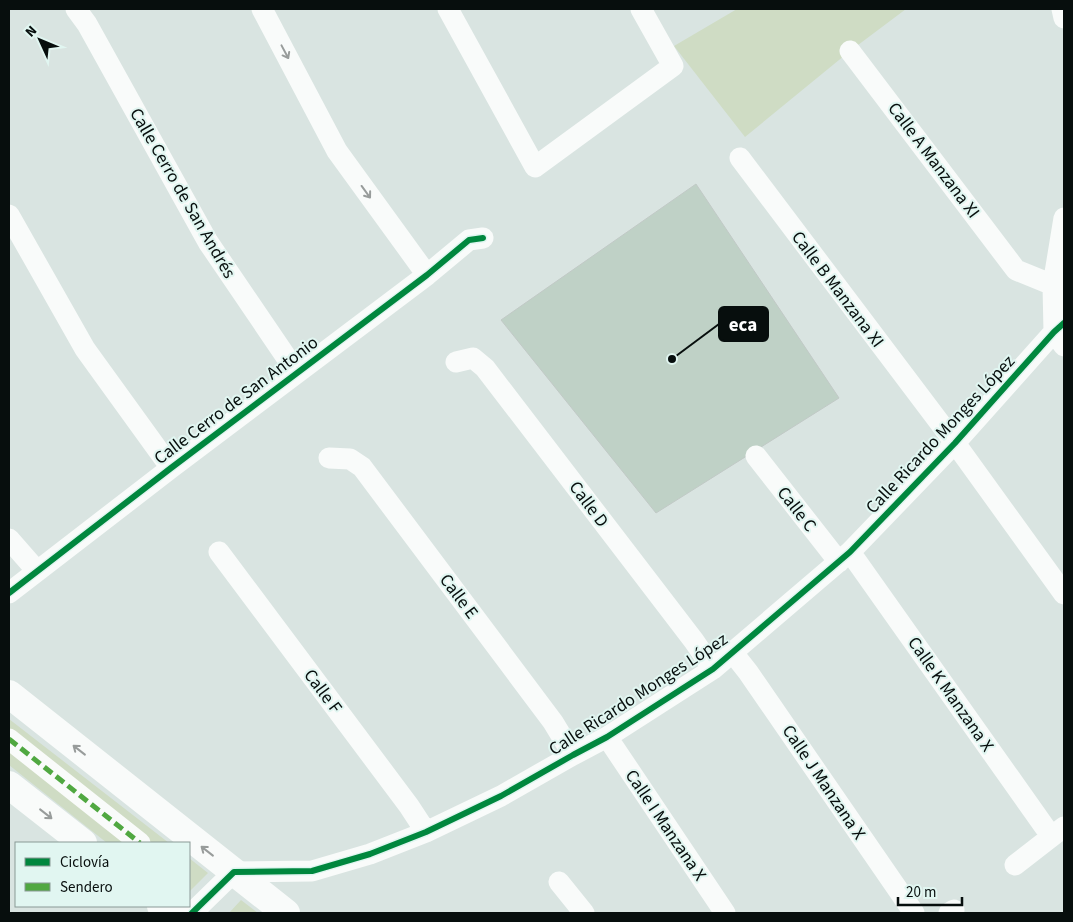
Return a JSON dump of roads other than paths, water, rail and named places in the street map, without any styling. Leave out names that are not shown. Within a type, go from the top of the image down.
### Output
[{"type":"main road","points":[[9,694],[286,913]]},
{"type":"main road","points":[[9,784],[82,842]]},
{"type":"street","name":"Calle Cerro de San Andrés","points":[[76,9],[87,24],[208,242],[297,372]]},
{"type":"street","points":[[262,9],[337,151],[427,275]]},
{"type":"street","points":[[448,9],[535,167],[673,66],[641,9]]},
{"type":"street","points":[[1062,9],[1064,18]]},
{"type":"street","name":"Calle A Manzana XI","points":[[850,52],[887,97],[1016,270],[1053,285]]},
{"type":"street","name":"Calle B Manzana XI","points":[[740,158],[955,443],[1064,594]]},
{"type":"street","points":[[9,215],[85,349],[171,468]]},
{"type":"street","points":[[1061,334],[1053,285],[1064,218]]},
{"type":"street","name":"Calle Cerro de San Antonio","points":[[9,593],[297,372],[427,275],[469,240],[484,238]]},
{"type":"street","name":"Calle Ricardo Monges López","points":[[234,872],[312,871],[370,854],[426,832],[501,796],[574,755],[713,669],[844,557],[1061,334]]},
{"type":"street","name":"Calle D","points":[[456,362],[474,358],[485,368],[694,641],[713,669]]},
{"type":"street","name":"Calle C","points":[[756,456],[844,557]]},
{"type":"street","name":"Calle E","points":[[329,458],[350,458],[362,466],[553,722],[574,755]]},
{"type":"street","points":[[9,539],[37,571]]},
{"type":"street","name":"Calle F","points":[[219,552],[409,806],[426,832]]},
{"type":"street","name":"Calle K Manzana X","points":[[844,557],[1058,832]]},
{"type":"street","name":"Calle J Manzana X","points":[[733,653],[914,913]]},
{"type":"street","name":"Calle I Manzana X","points":[[606,736],[725,913]]},
{"type":"street","points":[[9,739],[139,842]]},
{"type":"street","points":[[1014,865],[1058,832]]},
{"type":"street","points":[[192,913],[234,872]]},
{"type":"street","points":[[559,882],[584,913]]},
{"type":"place","name":"eca","points":[[672,359]]}]
